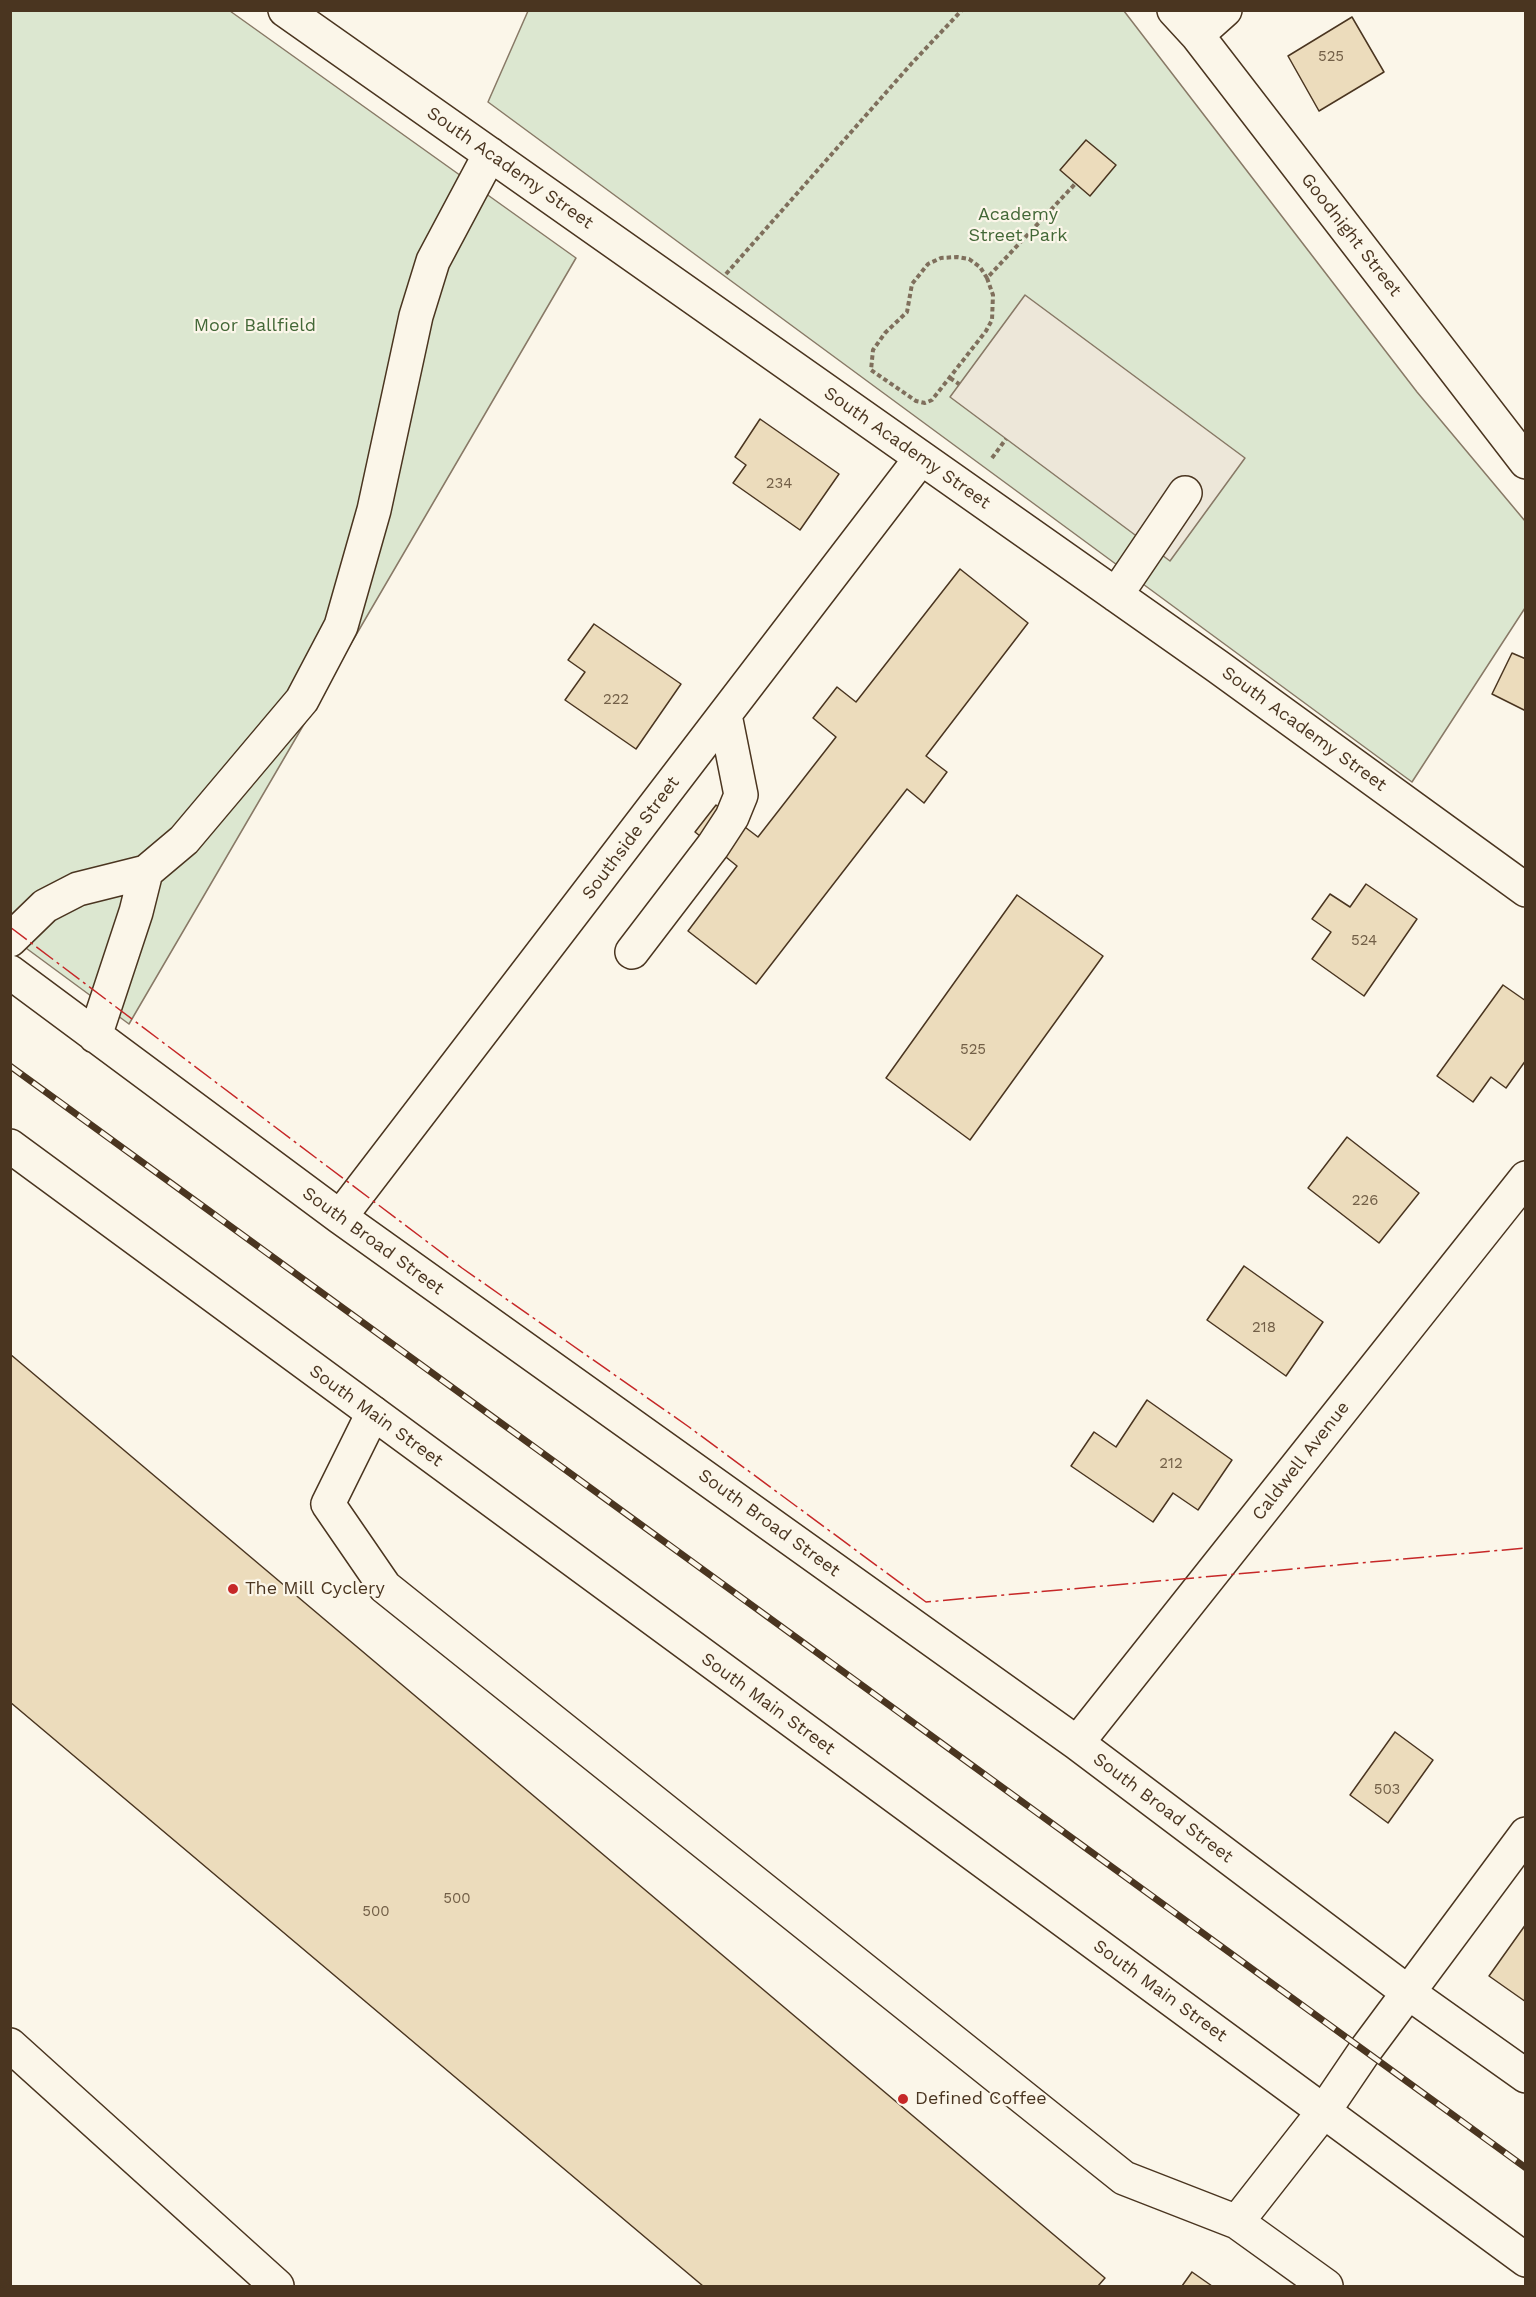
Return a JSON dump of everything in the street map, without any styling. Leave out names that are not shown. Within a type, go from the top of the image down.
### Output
[{"type":"street","name":"South Academy Street","points":[[285,10],[1116,595],[1526,890]]},
{"type":"street","name":"Goodnight Street","points":[[1174,10],[1197,35],[1526,462]]},
{"type":"street","points":[[1197,35],[1225,10]]},
{"type":"street","points":[[10,940],[45,906],[78,890],[146,872],[184,840],[302,700],[341,626],[374,510],[416,316],[433,261],[490,154]]},
{"type":"street","name":"Southside Street","points":[[340,1217],[921,458]]},
{"type":"street","points":[[1116,595],[1185,493]]},
{"type":"street","points":[[632,952],[713,846],[732,817],[741,795],[725,715]]},
{"type":"street","points":[[95,1036],[136,912],[146,872]]},
{"type":"street","name":"South Broad Street","points":[[10,972],[340,1217],[1077,1743],[1409,1993],[1526,2076]]},
{"type":"street","name":"South Main Street","points":[[10,1146],[1526,2260]]},
{"type":"street","name":"Caldwell Avenue","points":[[1077,1743],[1526,1178]]},
{"type":"street","points":[[373,1413],[328,1504],[385,1587],[1124,2178],[1237,2222],[1326,2286]]},
{"type":"street","points":[[1237,2222],[1324,2111],[1364,2052],[1526,1834]]},
{"type":"street","points":[[10,2045],[277,2286]]},
{"type":"path","points":[[720,281],[912,63],[962,10]]},
{"type":"path","points":[[987,278],[1076,183]]},
{"type":"path","points":[[941,258],[969,259],[980,267],[987,278],[993,295],[992,320],[987,331],[932,400],[925,403],[916,401],[871,370],[873,350],[885,333],[907,312],[912,284],[928,264],[941,258]]},
{"type":"path","points":[[950,378],[958,384]]},
{"type":"path","points":[[992,458],[1006,439]]},
{"type":"green space","name":"Moor Ballfield","points":[[10,11],[230,11],[576,258],[129,1024],[11,937]]},
{"type":"green space","name":"Academy Street Park","points":[[528,11],[1124,11],[1417,392],[1525,521],[1525,608],[1412,782],[488,102]]},
{"type":"shaded area","points":[[1025,295],[1245,458],[1170,561],[950,397]]},
{"type":"building","points":[[1352,17],[1384,72],[1319,111],[1288,56]]},
{"type":"building","points":[[1086,140],[1116,165],[1090,196],[1060,170]]},
{"type":"building","points":[[760,419],[839,474],[800,530],[733,483],[746,465],[735,457]]},
{"type":"building","points":[[960,569],[1028,623],[926,756],[947,772],[924,803],[907,789],[756,984],[688,931],[737,866],[695,832],[716,805],[758,837],[836,737],[813,718],[837,687],[856,702]]},
{"type":"building","points":[[594,624],[681,684],[636,749],[565,700],[585,672],[568,660]]},
{"type":"building","points":[[1512,653],[1526,659],[1526,711],[1492,694]]},
{"type":"building","points":[[1366,884],[1417,919],[1364,996],[1312,959],[1331,932],[1312,919],[1330,894],[1350,907]]},
{"type":"building","points":[[1017,895],[1103,956],[970,1140],[886,1078]]},
{"type":"building","points":[[1503,985],[1526,1001],[1526,1060],[1506,1088],[1491,1077],[1473,1102],[1437,1076]]},
{"type":"building","points":[[1347,1137],[1419,1193],[1379,1243],[1308,1188]]},
{"type":"building","points":[[1244,1266],[1323,1322],[1286,1376],[1207,1320]]},
{"type":"building","points":[[10,1354],[1105,2278],[1098,2286],[703,2286],[10,1702]]},
{"type":"building","points":[[1147,1400],[1232,1460],[1198,1510],[1173,1493],[1153,1522],[1071,1466],[1094,1432],[1116,1447]]},
{"type":"building","points":[[1395,1732],[1433,1760],[1388,1823],[1350,1795]]},
{"type":"building","points":[[1526,1924],[1526,2002],[1489,1976]]},
{"type":"building","points":[[1192,2272],[1212,2286],[1182,2286]]},
{"type":"railway","points":[[10,1066],[1526,2168]]},
{"type":"power","points":[[10,927],[462,1268],[689,1427],[926,1602],[1526,1548]]},
{"type":"place","name":"The Mill Cyclery","points":[[233,1589]]},
{"type":"place","name":"Defined Coffee","points":[[903,2099]]}]
